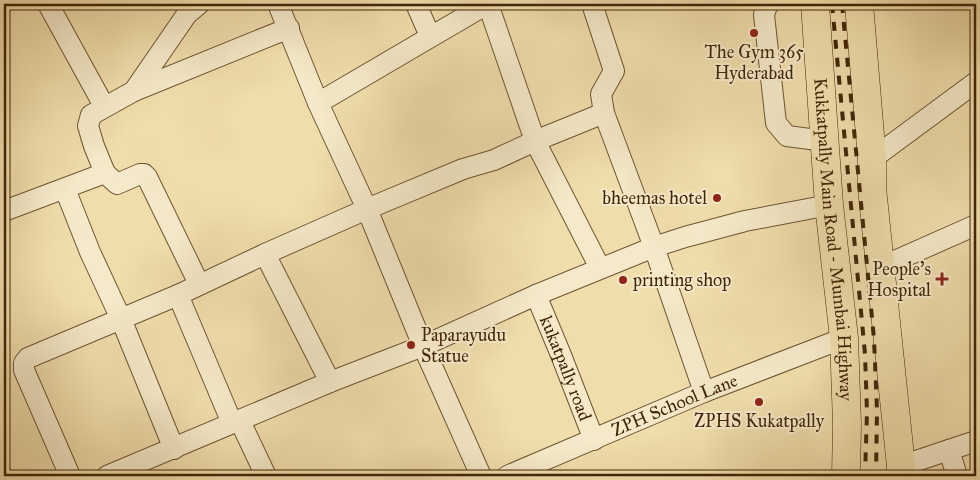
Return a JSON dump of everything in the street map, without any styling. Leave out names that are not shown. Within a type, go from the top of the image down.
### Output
[{"type":"highway","name":"Kukkatpally Main Road - Mumbai Highway","points":[[814,4],[829,205],[844,338],[847,424],[846,476]]},
{"type":"highway","points":[[859,4],[879,268],[901,471]]},
{"type":"street","points":[[48,4],[104,106]]},
{"type":"street","points":[[134,91],[187,14],[198,4]]},
{"type":"street","points":[[278,4],[318,103],[367,209],[423,346],[481,476]]},
{"type":"street","points":[[416,4],[430,36]]},
{"type":"street","points":[[318,103],[487,4],[535,141],[600,268]]},
{"type":"street","points":[[592,4],[614,71],[601,94],[604,113],[654,247],[704,392]]},
{"type":"street","points":[[769,4],[764,15],[776,123],[787,136],[825,141]]},
{"type":"street","points":[[199,284],[147,177],[144,174],[140,174],[116,184],[105,173],[88,126],[91,115],[104,106],[134,91],[289,28]]},
{"type":"street","points":[[872,159],[976,82]]},
{"type":"street","points":[[70,476],[24,370],[24,363],[28,358],[178,295],[367,209],[494,160],[604,113]]},
{"type":"street","points":[[4,211],[105,173]]},
{"type":"street","points":[[65,189],[174,449]]},
{"type":"street","points":[[107,476],[144,468],[174,449],[236,422],[330,382],[423,346],[536,295],[654,247],[745,221],[829,205]]},
{"type":"street","points":[[879,268],[976,225]]},
{"type":"street","points":[[265,254],[330,382]]},
{"type":"street","points":[[178,295],[236,422],[266,476]]},
{"type":"street","name":"kukatpally road","points":[[536,295],[594,440]]},
{"type":"street","name":"ZPH School Lane","points":[[507,476],[704,392],[844,338]]},
{"type":"street","points":[[901,471],[949,450],[976,441]]},
{"type":"street","points":[[949,450],[957,476]]},
{"type":"railway","points":[[832,4],[865,354],[867,412],[865,476]]},
{"type":"railway","points":[[842,4],[874,339],[877,410],[876,476]]},
{"type":"place","name":"The Gym 365 Hyderabad","points":[[754,33]]},
{"type":"place","name":"bheemas hotel","points":[[717,198]]},
{"type":"place","name":"People's Hospital","points":[[942,279]]},
{"type":"place","name":"printing shop","points":[[623,280]]},
{"type":"place","name":"Paparayudu Statue","points":[[411,345]]},
{"type":"place","name":"ZPHS Kukatpally","points":[[759,402]]}]
